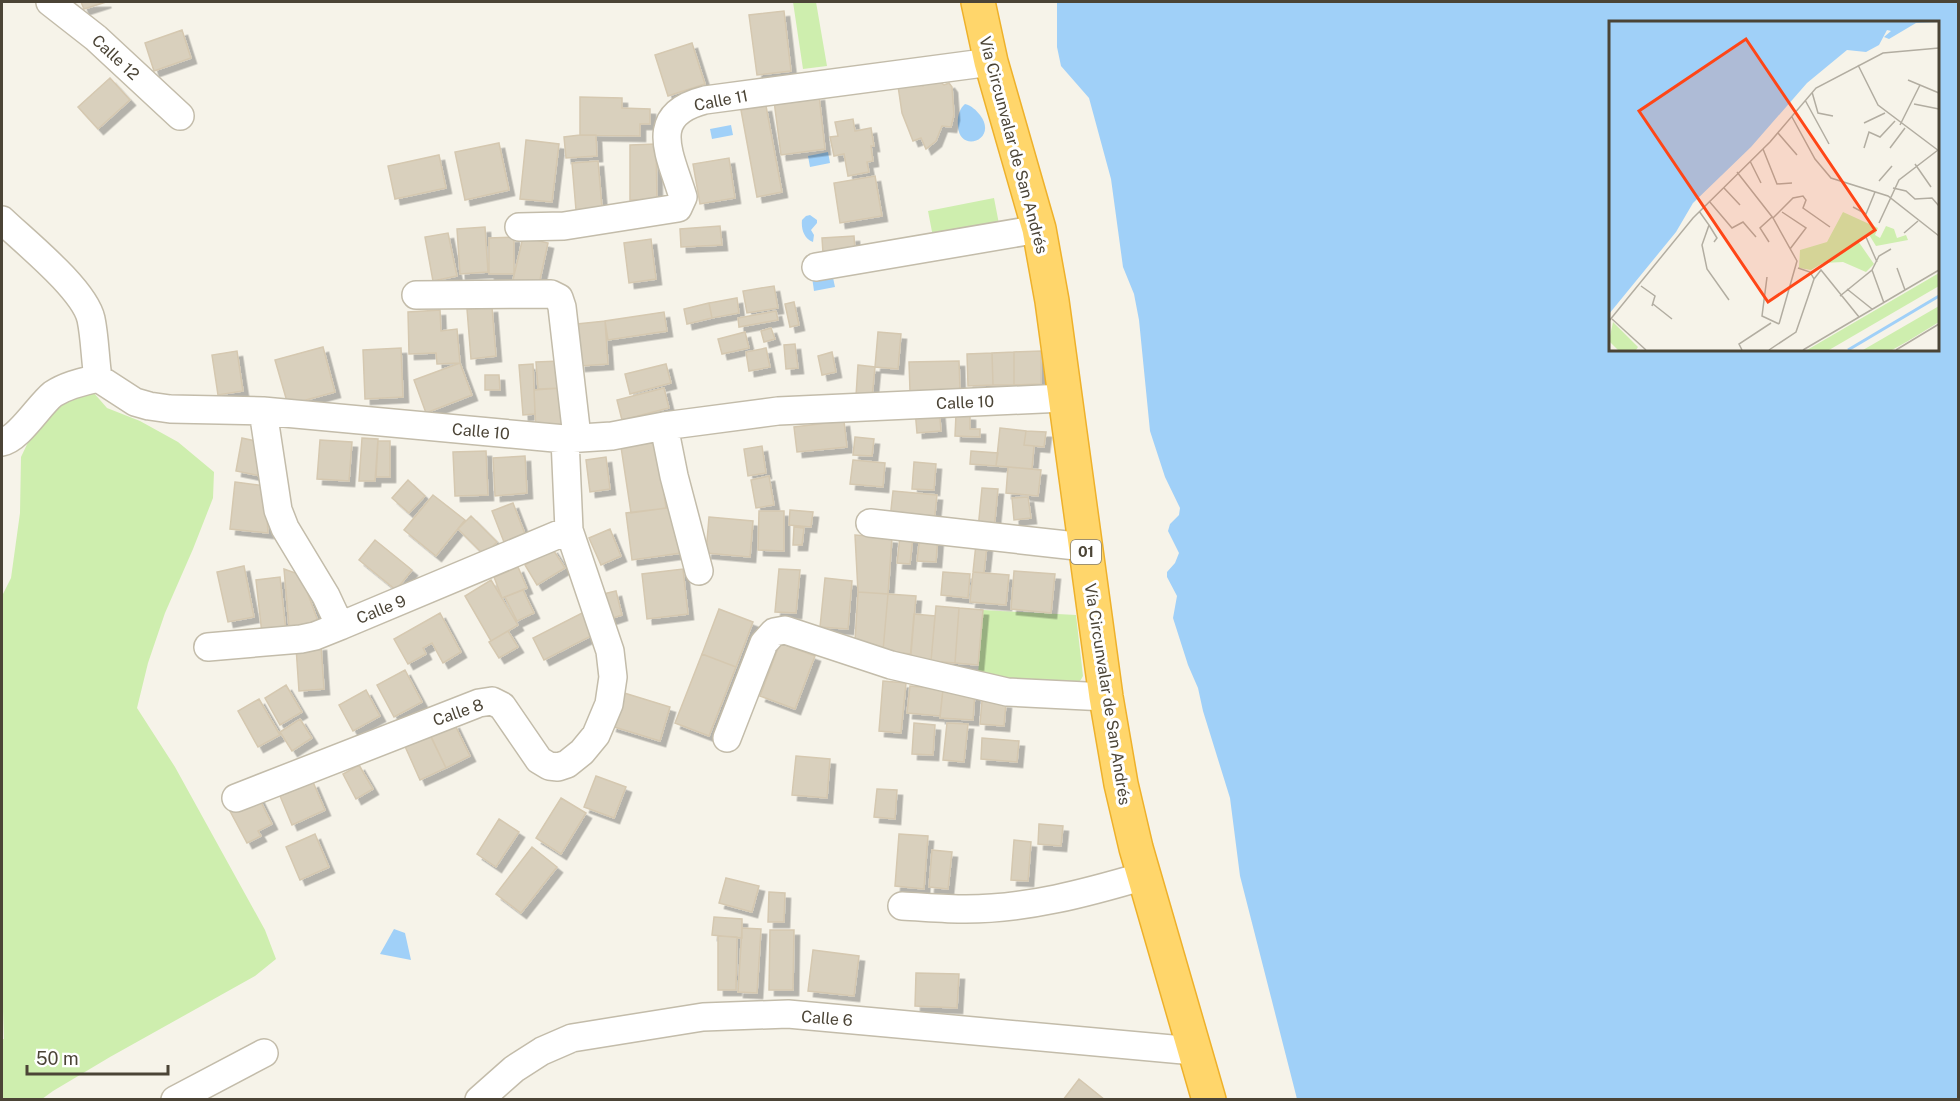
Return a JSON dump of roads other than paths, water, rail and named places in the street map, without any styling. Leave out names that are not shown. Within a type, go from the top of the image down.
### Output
[{"type":"highway","name":"Vía Circunvalar de San Andrés","points":[[978,2],[991,62],[1039,229],[1052,302],[1120,784],[1144,876],[1209,1100]]},
{"type":"street","name":"Calle 12","points":[[50,2],[96,38],[180,116]]},
{"type":"street","name":"Calle 11","points":[[519,227],[564,226],[678,208],[682,196],[666,132],[668,123],[679,110],[692,103],[991,62]]},
{"type":"street","points":[[2,220],[65,279],[90,316],[98,378],[74,383],[53,394],[3,442]]},
{"type":"street","points":[[816,267],[1039,229]]},
{"type":"street","name":"Calle 8","points":[[236,798],[479,702],[492,701],[502,706],[539,760],[549,766],[558,767],[567,764],[582,752],[596,735],[609,704],[613,677],[610,651],[569,530],[571,438],[562,307],[559,298],[551,294],[416,295]]},
{"type":"street","name":"Calle 10","points":[[98,378],[135,402],[170,409],[263,411],[571,438],[612,436],[664,426],[778,411],[1064,398]]},
{"type":"street","name":"Calle 9","points":[[263,411],[278,510],[285,528],[326,596],[340,626],[569,530]]},
{"type":"street","points":[[664,426],[674,476],[699,571]]},
{"type":"street","points":[[870,523],[1085,547]]},
{"type":"street","points":[[208,647],[301,639],[340,626]]},
{"type":"street","points":[[727,738],[764,643],[774,632],[785,630],[891,665],[1007,692],[1106,697]]},
{"type":"street","points":[[902,906],[968,909],[1022,904],[1080,894],[1144,876]]},
{"type":"street","name":"Calle 6","points":[[479,1100],[514,1069],[542,1051],[572,1038],[703,1017],[789,1014],[1194,1051]]},
{"type":"street","points":[[175,1100],[264,1053]]},
{"type":"water","points":[[1057,2],[1958,2],[1958,1099],[1297,1099],[1240,876],[1230,798],[1198,688],[1173,618],[1177,596],[1167,577],[1167,572],[1175,563],[1179,553],[1168,531],[1170,524],[1179,515],[1180,508],[1165,477],[1150,431],[1139,320],[1134,294],[1123,267],[1111,179],[1089,98],[1061,66],[1057,47]]},
{"type":"water","points":[[965,104],[977,111],[985,124],[982,137],[977,140],[965,140],[960,135],[958,117]]},
{"type":"water","points":[[731,125],[733,135],[712,139],[710,129]]},
{"type":"water","points":[[828,152],[830,163],[810,167],[808,156]]},
{"type":"water","points":[[810,215],[817,220],[811,230],[814,235],[813,242],[805,236],[802,227],[802,220]]},
{"type":"water","points":[[832,273],[835,287],[814,291],[812,277]]},
{"type":"water","points":[[394,929],[405,933],[411,960],[380,954]]}]
